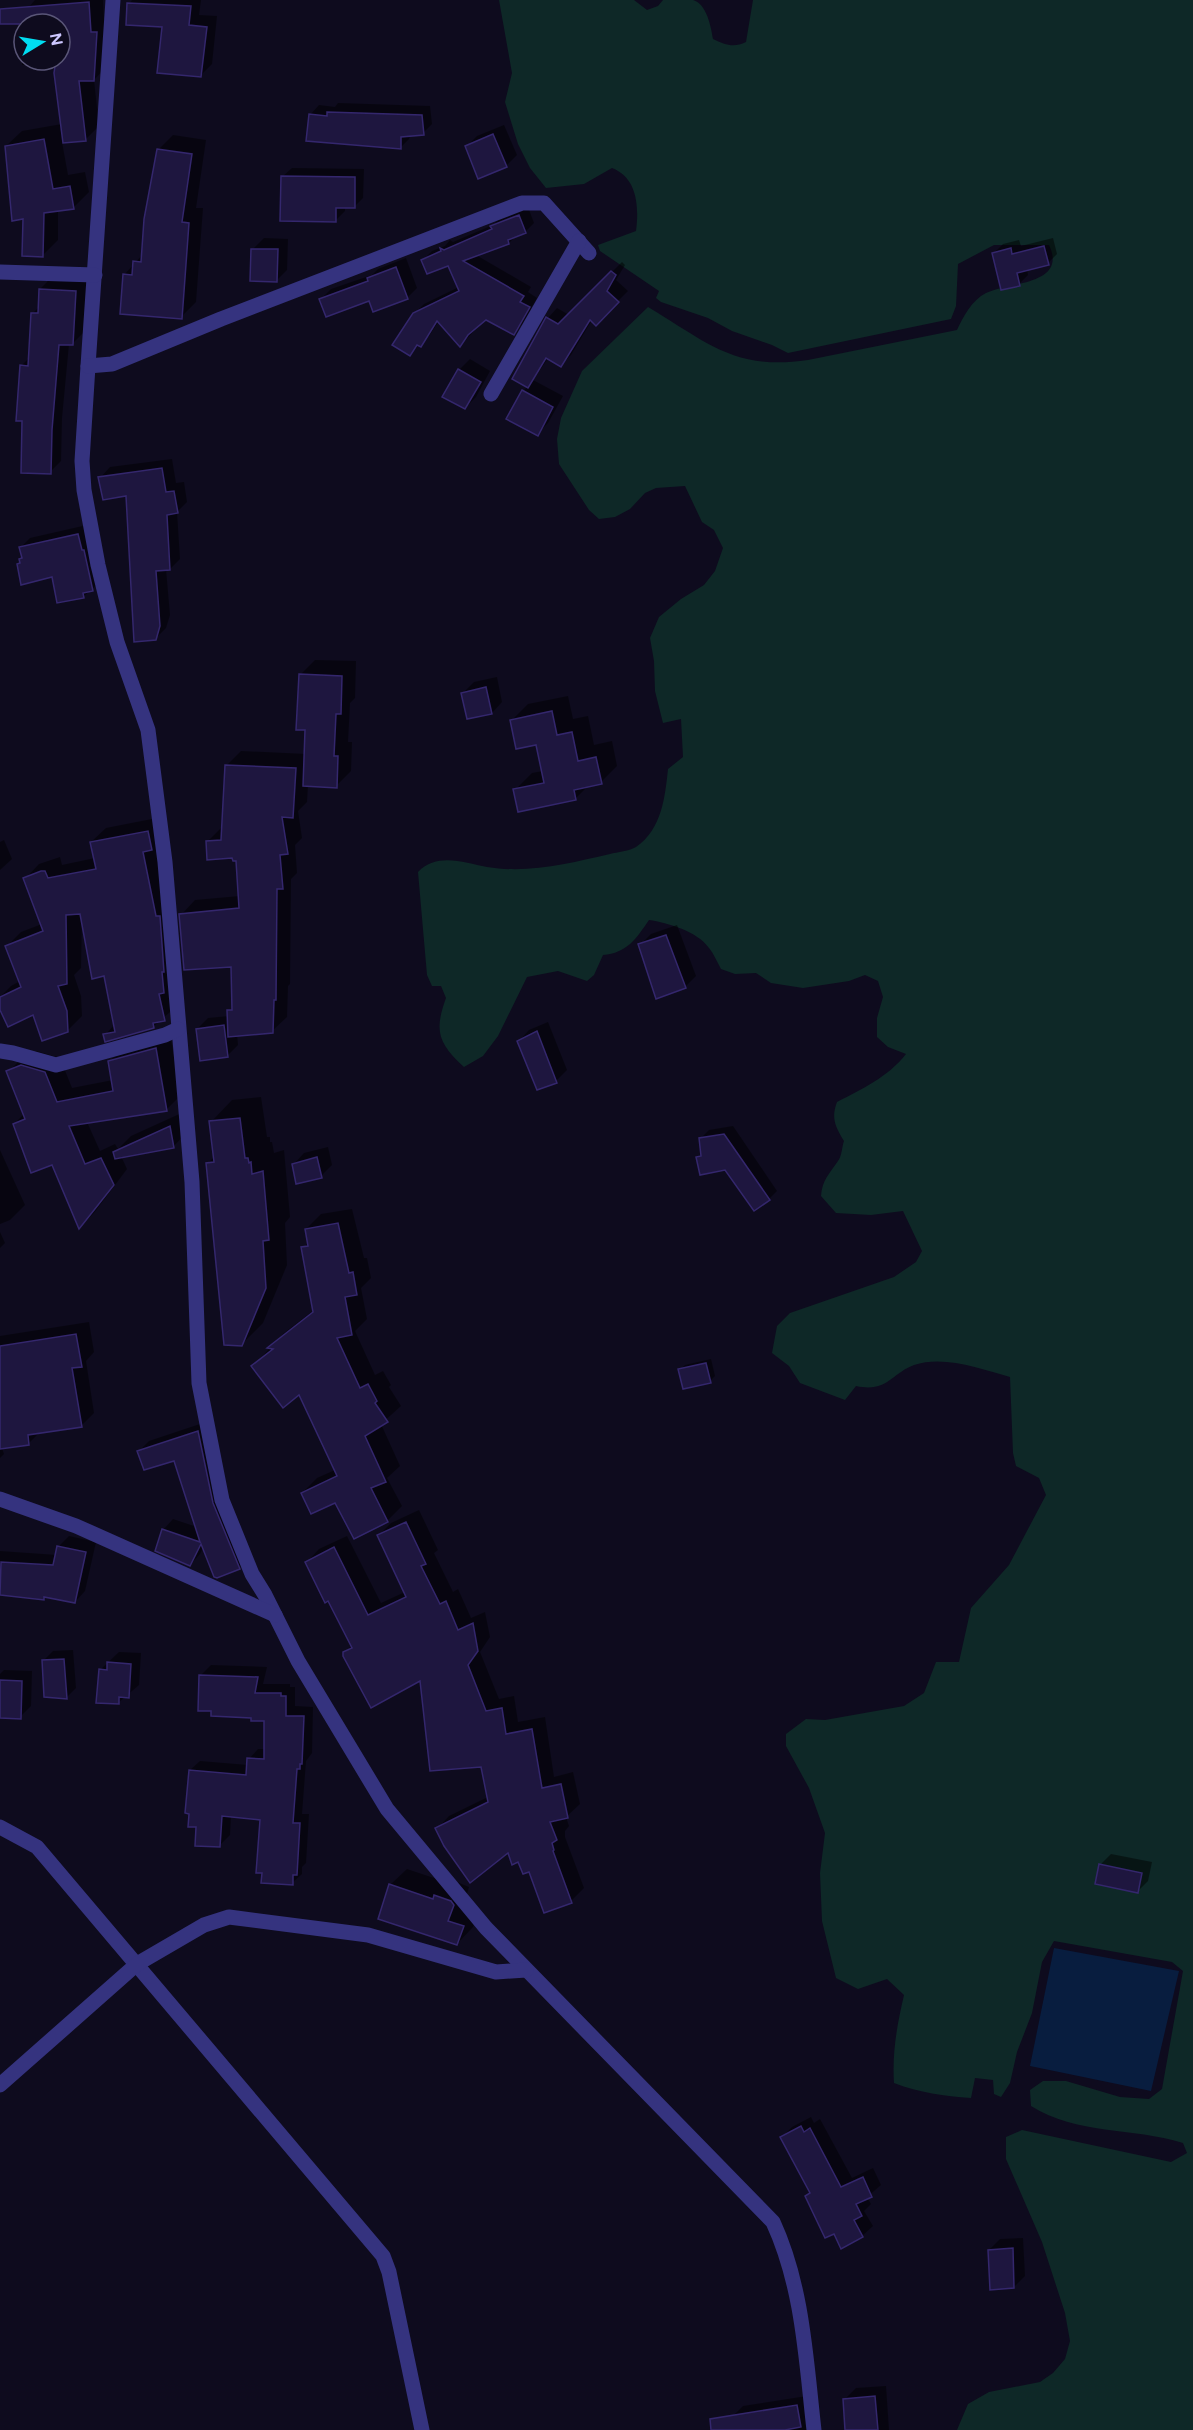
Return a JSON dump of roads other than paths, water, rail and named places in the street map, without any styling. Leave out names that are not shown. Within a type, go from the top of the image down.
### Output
[{"type":"street","points":[[113,0],[82,461],[88,519],[117,642],[148,730],[165,862],[192,1182],[199,1383],[222,1500],[252,1574],[298,1661],[387,1809],[486,1928],[773,2222],[786,2250],[800,2307],[814,2430]]},
{"type":"street","points":[[88,366],[112,364],[221,319],[522,203],[544,203],[589,253]]},
{"type":"street","points":[[491,394],[579,241]]},
{"type":"street","points":[[0,272],[95,275]]},
{"type":"street","points":[[0,1051],[56,1065],[165,1035],[178,1029]]},
{"type":"street","points":[[0,1499],[76,1526],[275,1615]]},
{"type":"street","points":[[0,1827],[37,1847],[383,2256],[389,2272],[422,2430]]},
{"type":"street","points":[[0,2085],[137,1964],[204,1924],[229,1917],[368,1935],[496,1972],[526,1970]]},
{"type":"water","points":[[1054,1948],[1179,1971],[1151,2091],[1030,2066]]}]
